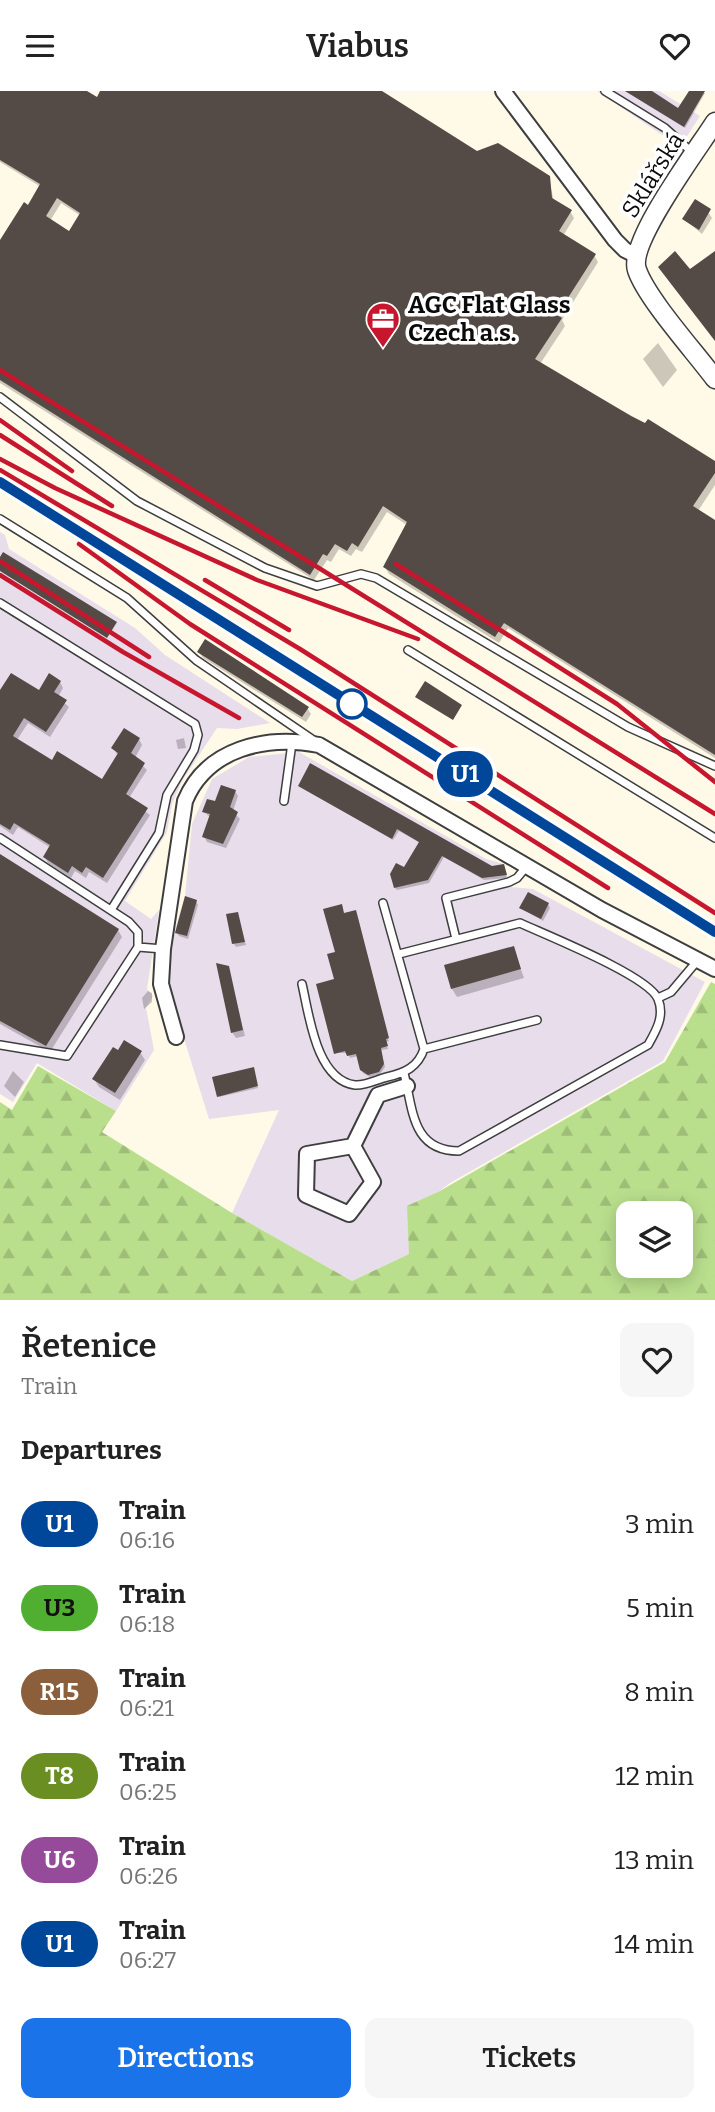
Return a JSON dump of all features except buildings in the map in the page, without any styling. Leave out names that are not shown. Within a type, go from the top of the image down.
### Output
[{"type":"street","points":[[503,91],[615,240],[635,255],[636,269],[646,287],[715,379]]},
{"type":"street","name":"Sklářská","points":[[635,255],[647,228],[715,122]]},
{"type":"street","points":[[176,1037],[161,984],[163,949],[185,801],[212,762],[235,749],[292,742],[319,745],[603,910],[715,968]]},
{"type":"street","points":[[353,1146],[378,1095],[405,1079]]},
{"type":"street","points":[[353,1146],[373,1182],[349,1214],[306,1195],[307,1154],[353,1146]]},
{"type":"lane","points":[[604,91],[665,128],[694,154]]},
{"type":"lane","points":[[0,397],[91,468],[177,524],[265,568],[309,585],[325,586],[360,574],[376,577],[628,727],[715,766]]},
{"type":"lane","points":[[0,519],[127,598],[196,660],[319,745]]},
{"type":"lane","points":[[0,603],[195,724],[198,735],[194,750],[167,795],[159,833],[111,910]]},
{"type":"lane","points":[[408,650],[715,838]]},
{"type":"lane","points":[[284,801],[292,742]]},
{"type":"lane","points":[[0,838],[129,922],[138,932],[138,947],[68,1056],[0,1045]]},
{"type":"lane","points":[[456,939],[446,898],[509,882],[528,866]]},
{"type":"lane","points":[[302,984],[318,1053],[338,1077],[356,1085],[405,1079],[420,1061],[424,1049],[400,954],[383,903]]},
{"type":"lane","points":[[400,954],[520,923],[641,981],[658,998],[658,1027],[648,1045],[459,1151],[440,1151],[429,1144],[419,1132],[405,1079]]},
{"type":"lane","points":[[138,947],[163,949]]},
{"type":"lane","points":[[658,998],[671,992],[698,959]]},
{"type":"lane","points":[[424,1049],[537,1020]]},
{"type":"shaded area","points":[[597,91],[659,91],[700,116],[680,147]]},
{"type":"shaded area","points":[[0,532],[5,535],[9,549],[135,628],[165,655],[270,723],[237,729],[217,728],[182,781],[172,804],[167,832],[125,901],[151,919],[159,910],[147,989],[153,996],[146,1008],[154,1050],[116,1111],[37,1063],[13,1102],[0,1094]]},
{"type":"shaded area","points":[[299,752],[486,859],[504,864],[510,887],[533,889],[705,982],[663,1061],[450,1183],[438,1192],[409,1254],[352,1281],[232,1213],[279,1110],[209,1119],[167,984],[174,933],[185,896],[192,824],[212,779],[249,757]]},
{"type":"green space","points":[[711,982],[715,984],[715,1300],[0,1300],[0,1102],[12,1110],[38,1066],[116,1111],[102,1132],[232,1213],[352,1281],[409,1254],[407,1206],[438,1192],[665,1062]]},
{"type":"railway","points":[[0,370],[715,814]]},
{"type":"railway","points":[[0,420],[72,471]]},
{"type":"railway","points":[[0,435],[112,506]]},
{"type":"railway","points":[[0,459],[55,488],[257,580],[418,639]]},
{"type":"railway","points":[[0,470],[300,649],[715,913]]},
{"type":"railway","points":[[0,483],[715,932]]},
{"type":"railway","points":[[79,544],[190,624],[608,888]]},
{"type":"railway","points":[[0,561],[149,657]]},
{"type":"railway","points":[[396,564],[617,704],[715,782]]},
{"type":"railway","points":[[0,575],[123,652],[239,718]]},
{"type":"railway","points":[[205,580],[289,630]]},
{"type":"train","name":"U1","points":[[0,482],[715,932]]},
{"type":"place","name":"AGC Flat Glass Czech a.s.","points":[[383,349]]}]
